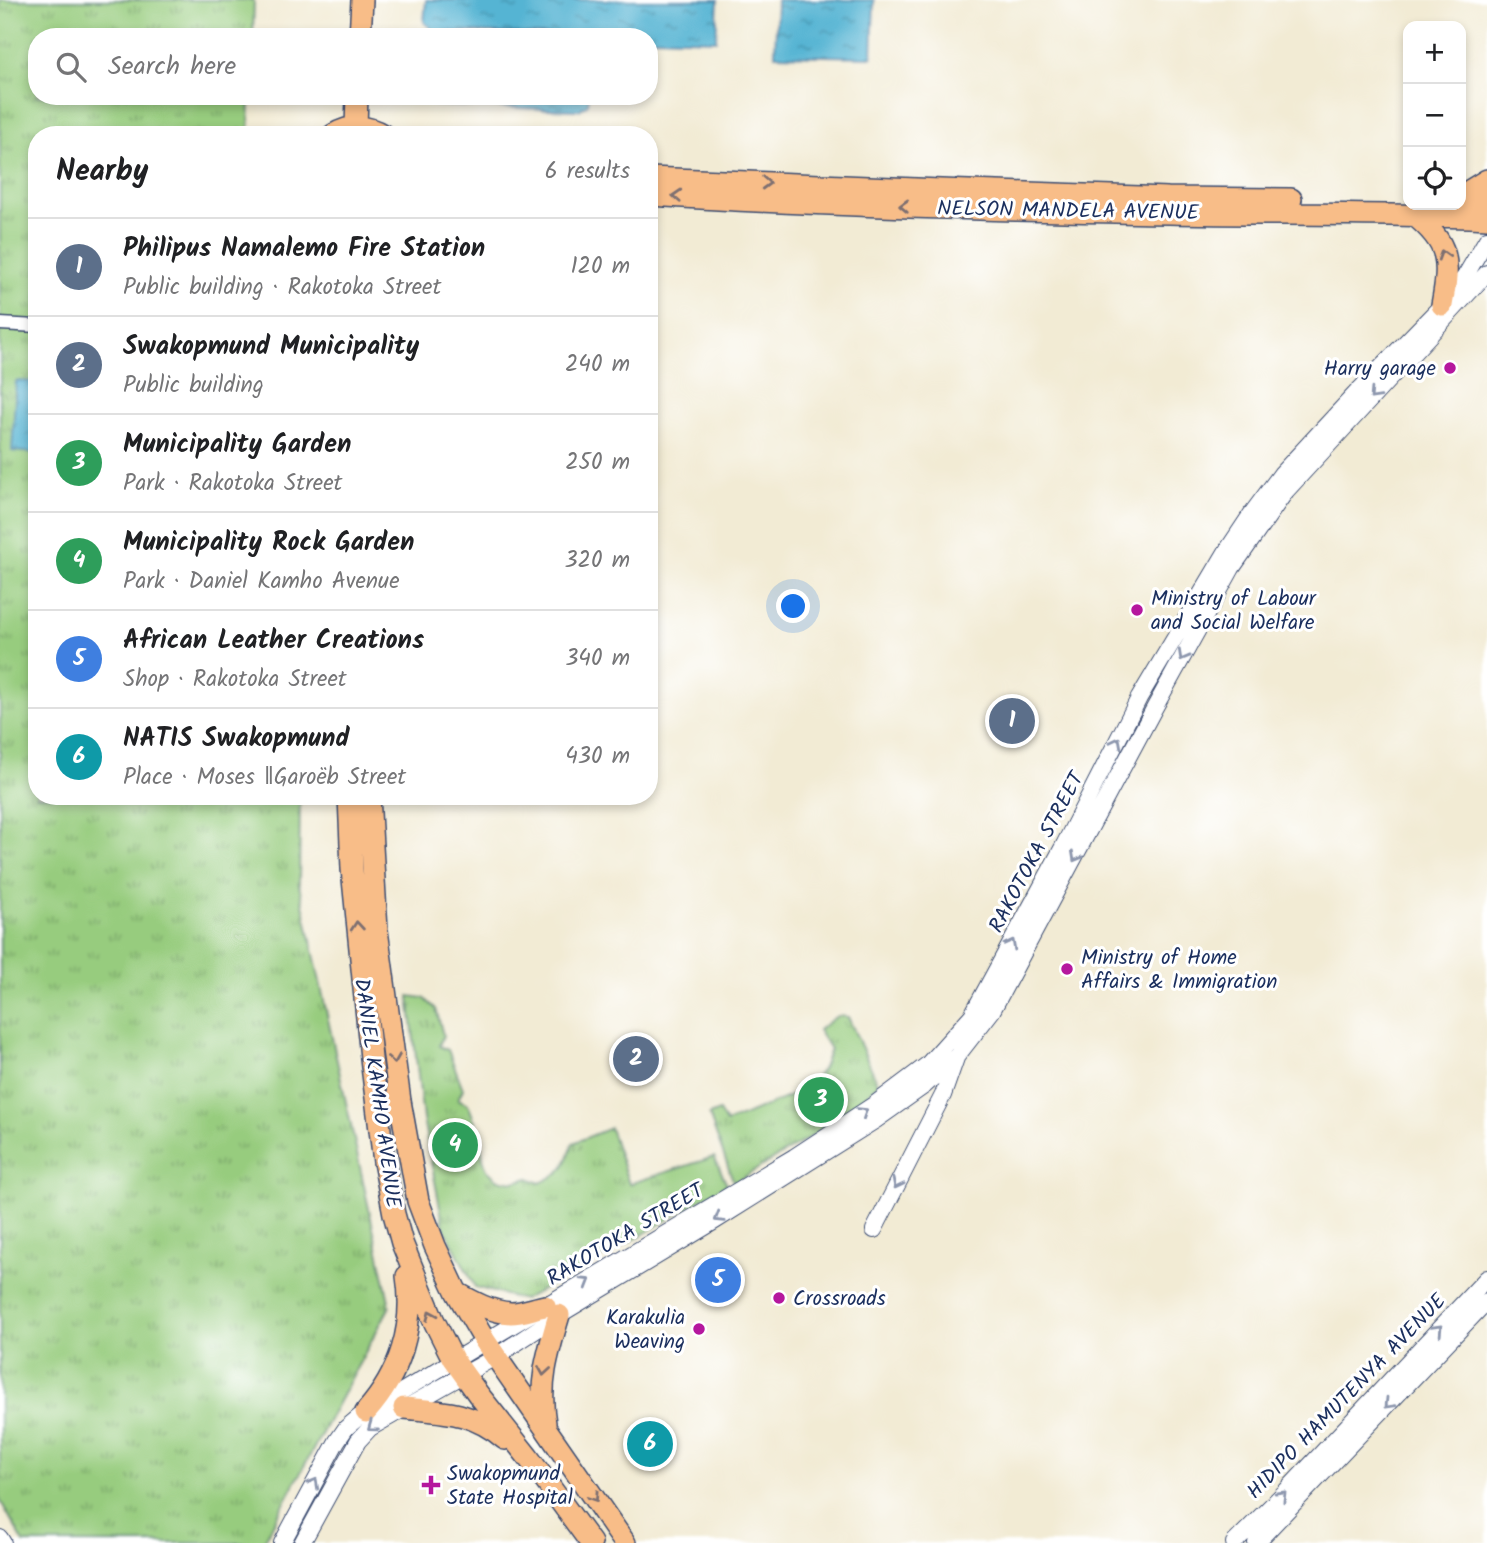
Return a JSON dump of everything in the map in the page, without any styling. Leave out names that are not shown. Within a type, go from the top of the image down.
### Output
[{"type":"main road","points":[[360,28],[362,0]]},
{"type":"main road","points":[[356,126],[357,105]]},
{"type":"main road","name":"NELSON MANDELA AVENUE","points":[[658,178],[1403,208]]},
{"type":"main road","points":[[1466,193],[1487,180]]},
{"type":"main road","name":"NELSON MANDELA AVENUE","points":[[658,195],[1155,213],[1403,208]]},
{"type":"main road","points":[[1466,201],[1487,202]]},
{"type":"main road","points":[[1413,210],[1437,237],[1445,256],[1448,273],[1442,305]]},
{"type":"main road","name":"NELSON MANDELA AVENUE","points":[[1426,210],[1487,218]]},
{"type":"main road","name":"DANIEL KAMHO AVENUE","points":[[349,805],[353,882],[371,1058],[384,1162],[394,1214],[402,1242],[433,1319],[459,1367],[528,1457]]},
{"type":"main road","name":"DANIEL KAMHO AVENUE","points":[[370,805],[377,930],[400,1101],[418,1201],[457,1293],[490,1349],[625,1543]]},
{"type":"main road","points":[[366,1412],[389,1383],[406,1336],[410,1300],[402,1242]]},
{"type":"main road","points":[[457,1293],[496,1311],[552,1311],[542,1387],[546,1427]]},
{"type":"main road","points":[[404,1408],[466,1416],[495,1431],[528,1457],[592,1543]]},
{"type":"street","name":"RAKOTOKA STREET","points":[[459,1367],[803,1151],[927,1065],[972,1015],[1064,845],[1139,698],[1252,513],[1281,474],[1442,305],[1464,278],[1487,239]]},
{"type":"street","name":"RAKOTOKA STREET","points":[[552,1311],[715,1221],[876,1120],[924,1086],[957,1056],[992,1011],[1174,672],[1258,529],[1286,491],[1487,273]]},
{"type":"street","points":[[0,324],[28,326]]},
{"type":"street","points":[[874,1230],[943,1095],[957,1056]]},
{"type":"street","name":"HIDIPO HAMUTENYA AVENUE","points":[[1234,1543],[1487,1278]]},
{"type":"street","name":"HIDIPO HAMUTENYA AVENUE","points":[[1256,1543],[1487,1301]]},
{"type":"street","points":[[302,1543],[358,1441],[370,1427],[404,1408],[459,1367]]},
{"type":"street","points":[[282,1543],[346,1428],[366,1412],[459,1367]]},
{"type":"street","points":[[0,1538],[4,1543]]},
{"type":"green space","points":[[0,0],[254,0],[253,28],[28,28],[28,105],[250,105],[249,126],[28,126],[28,805],[300,805],[299,885],[390,1306],[263,1543],[24,1543],[0,1500]]},
{"type":"green space","points":[[409,996],[424,998],[436,1009],[443,1035],[439,1046],[448,1050],[463,1089],[458,1099],[468,1104],[479,1132],[487,1170],[497,1179],[514,1182],[529,1178],[540,1183],[554,1176],[562,1168],[573,1143],[610,1128],[629,1184],[714,1157],[727,1184],[637,1238],[523,1300],[475,1287],[444,1228],[423,1119]]},
{"type":"green space","points":[[837,1016],[848,1017],[878,1084],[845,1116],[734,1183],[709,1115],[719,1111],[726,1123],[807,1089],[823,1068],[830,1049],[818,1030]]},
{"type":"water","points":[[426,0],[718,0],[716,40],[658,38],[658,28],[431,28],[424,22]]},
{"type":"water","points":[[777,0],[874,0],[872,57],[775,55]]},
{"type":"water","points":[[435,105],[586,105],[579,110]]},
{"type":"water","points":[[16,381],[28,382],[28,452],[12,451]]},
{"type":"place","name":"Harry garage","points":[[1450,368]]},
{"type":"place","name":"Ministry of Labour and Social Welfare","points":[[1137,610]]},
{"type":"place","name":"Philipus Namalemo Fire Station","points":[[1012,721]]},
{"type":"place","name":"Ministry of Home Affairs & Immigration","points":[[1067,969]]},
{"type":"place","name":"Swakopmund Municipality","points":[[636,1059]]},
{"type":"place","name":"Municipality Garden","points":[[821,1100]]},
{"type":"place","name":"Municipality Rock Garden","points":[[455,1145]]},
{"type":"place","name":"African Leather Creations","points":[[718,1280]]},
{"type":"place","name":"Crossroads","points":[[779,1298]]},
{"type":"place","name":"Karakulia Weaving","points":[[699,1329]]},
{"type":"place","name":"NATIS Swakopmund","points":[[650,1444]]},
{"type":"place","name":"Swakopmund State Hospital","points":[[431,1485]]}]
